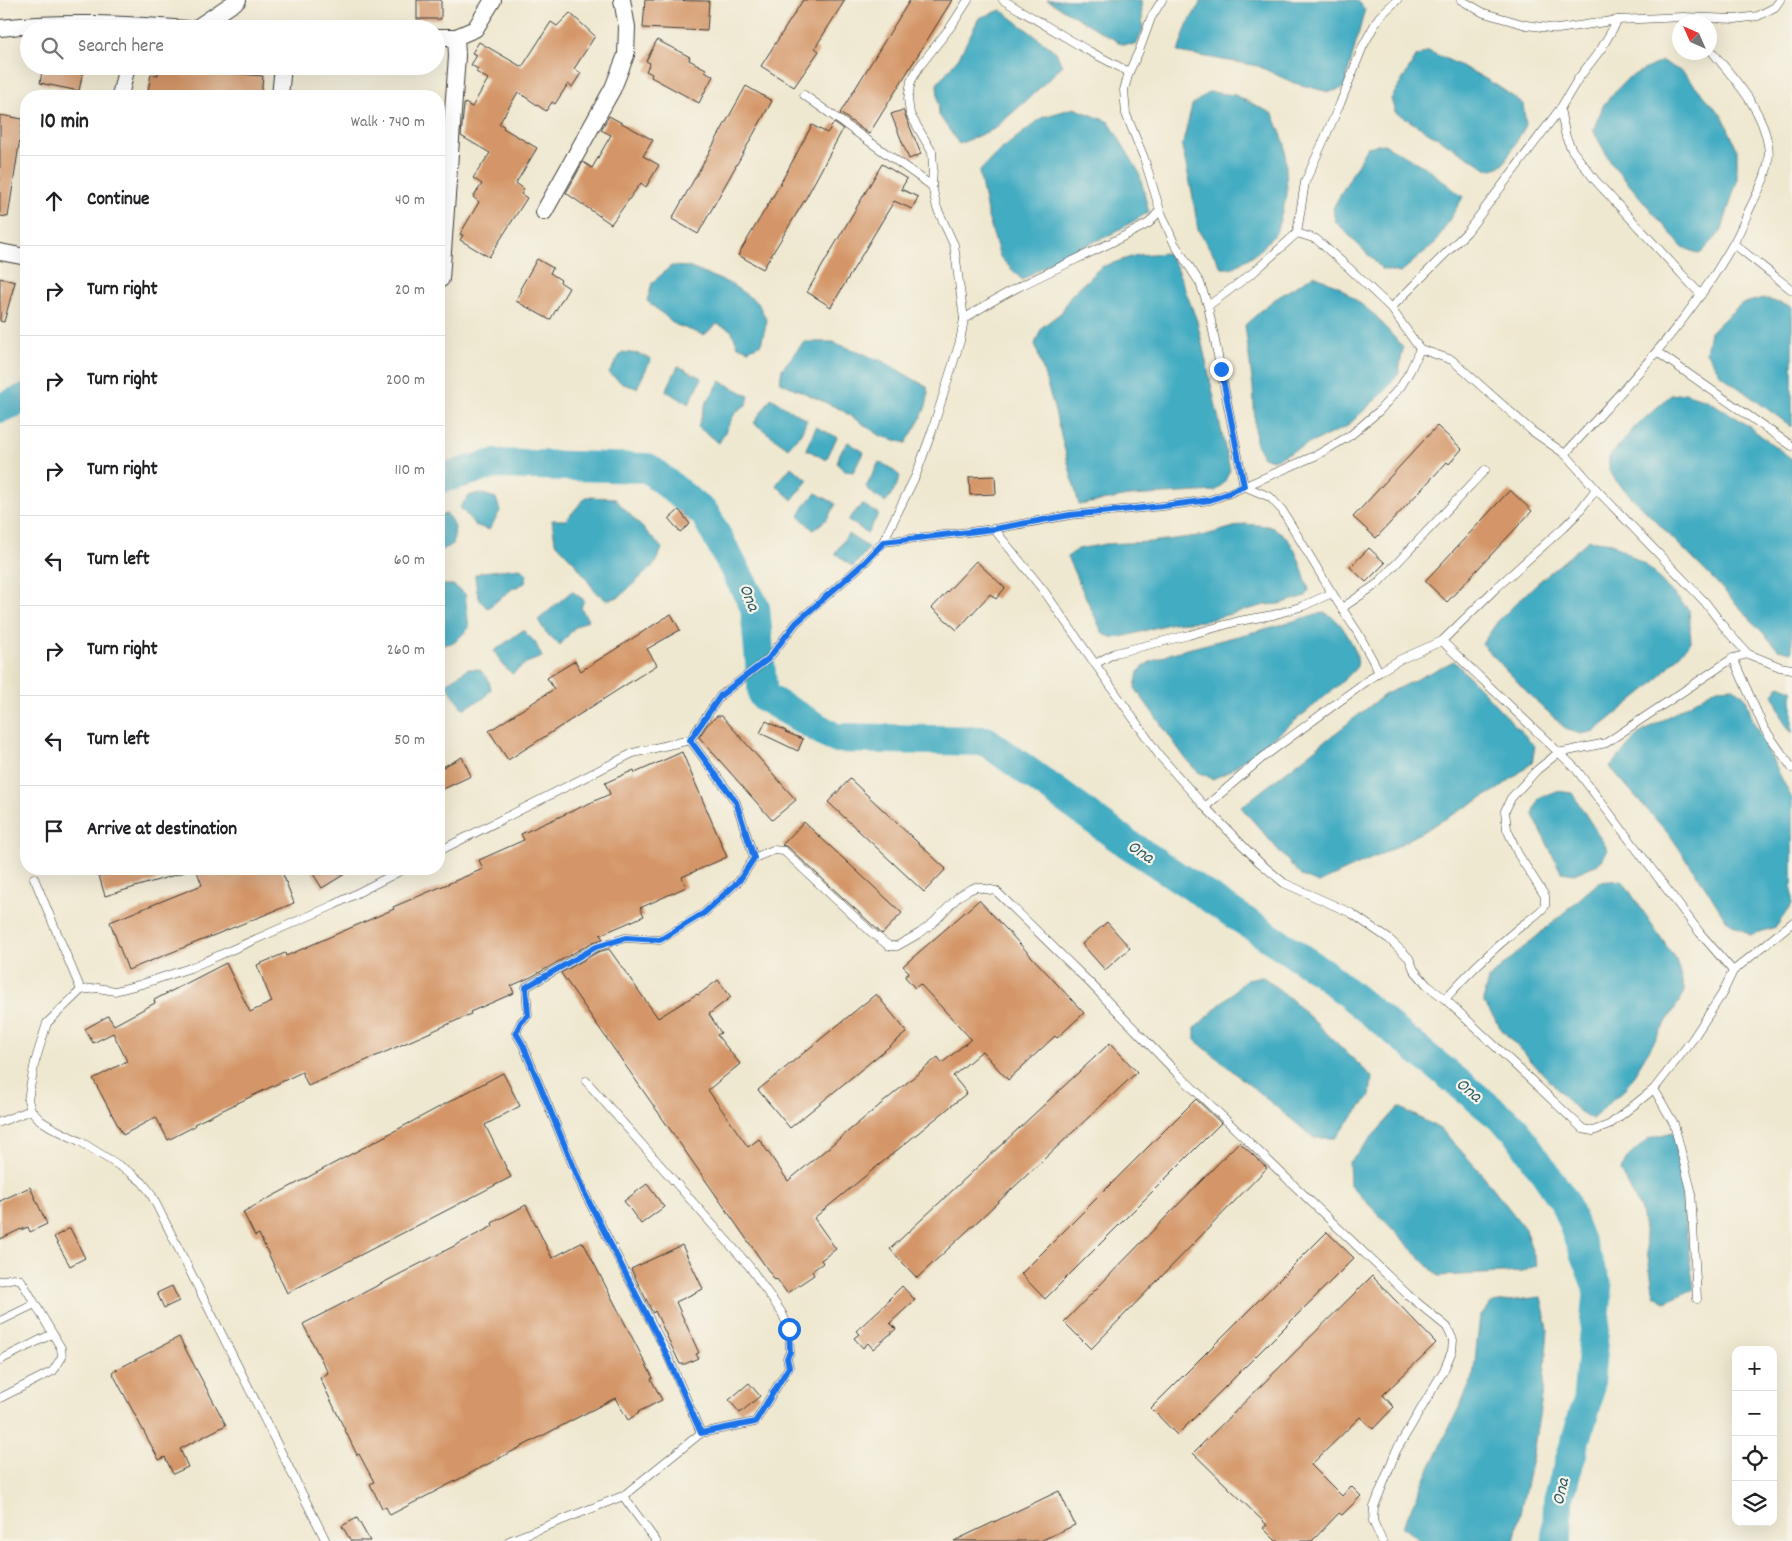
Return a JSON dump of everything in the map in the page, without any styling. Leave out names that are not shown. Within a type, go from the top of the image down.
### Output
[{"type":"street","points":[[212,20],[238,0]]},
{"type":"street","points":[[445,37],[456,37],[475,29],[493,0]]},
{"type":"street","points":[[544,212],[613,88],[626,55],[627,27],[622,0]]},
{"type":"street","points":[[0,28],[20,26]]},
{"type":"street","points":[[445,223],[457,56],[456,37]]},
{"type":"street","points":[[121,90],[125,75]]},
{"type":"street","points":[[281,90],[282,75]]},
{"type":"street","points":[[0,252],[20,255]]},
{"type":"lane","points":[[445,848],[633,753],[690,740],[721,695],[768,659],[796,623],[864,563],[884,542],[916,475],[932,431],[960,342],[964,319],[954,245],[937,208],[932,186],[934,167],[932,152],[910,114],[908,100],[911,81],[919,66],[952,25],[968,0]]},
{"type":"lane","points":[[1003,0],[1087,50],[1129,72]]},
{"type":"lane","points":[[1162,0],[1151,18],[1139,52],[1129,72],[1124,90],[1126,114],[1144,158],[1160,210],[1174,243],[1200,282],[1208,306],[1244,486]]},
{"type":"lane","points":[[1208,306],[1255,271],[1297,234],[1305,182],[1340,104],[1363,46],[1379,17],[1397,0]]},
{"type":"lane","points":[[1461,0],[1484,13],[1526,25],[1558,28],[1618,20],[1672,20]]},
{"type":"lane","points":[[1717,19],[1758,16],[1775,7],[1780,0]]},
{"type":"lane","points":[[1391,308],[1467,232],[1560,110],[1578,79],[1601,49],[1618,20]]},
{"type":"lane","points":[[1565,454],[1657,352],[1701,296],[1734,244],[1768,166],[1769,147],[1763,123],[1747,95],[1717,59]]},
{"type":"lane","points":[[804,95],[932,186]]},
{"type":"lane","points":[[1560,110],[1566,137],[1572,150],[1602,187],[1701,296]]},
{"type":"lane","points":[[964,319],[1011,292],[1149,223],[1160,210]]},
{"type":"lane","points":[[1297,234],[1308,236],[1324,244],[1391,308],[1420,349],[1452,360],[1532,431],[1565,454],[1596,489],[1705,602],[1727,631],[1748,654],[1780,667],[1792,669]]},
{"type":"lane","points":[[1734,244],[1792,290]]},
{"type":"lane","points":[[884,542],[994,529],[1070,515],[1210,500],[1227,494],[1309,458],[1351,435],[1379,411],[1401,386],[1420,349]]},
{"type":"lane","points":[[1657,352],[1792,446]]},
{"type":"lane","points":[[1342,608],[1378,584],[1485,470]]},
{"type":"lane","points":[[1244,486],[1270,497],[1282,510],[1358,633],[1379,672]]},
{"type":"lane","points":[[1205,808],[1262,758],[1379,672],[1399,660],[1442,641],[1495,589],[1563,528],[1577,514],[1596,489]]},
{"type":"lane","points":[[994,529],[1044,591],[1159,755],[1205,808],[1259,862],[1284,883],[1351,913],[1389,939],[1409,958],[1414,970],[1427,984],[1582,1129],[1594,1131],[1609,1125],[1654,1089],[1692,1040],[1722,994],[1733,972],[1792,923]]},
{"type":"lane","points":[[1095,664],[1115,652],[1239,621],[1273,615],[1302,606],[1332,593]]},
{"type":"lane","points":[[1442,641],[1576,770],[1700,932],[1733,972]]},
{"type":"lane","points":[[1445,999],[1465,976],[1516,929],[1538,914],[1545,906],[1545,896],[1518,854],[1507,829],[1505,811],[1511,798],[1537,770],[1558,753],[1606,743],[1733,658],[1748,654]]},
{"type":"lane","points":[[1733,658],[1764,728],[1792,768]]},
{"type":"lane","points":[[690,740],[736,802],[754,858]]},
{"type":"lane","points":[[701,1433],[664,1349],[584,1192],[523,1045],[516,1033],[521,1022],[528,1015],[526,987],[596,947],[626,938],[660,940],[711,907],[739,881],[754,858],[773,850],[784,851],[839,903],[889,946],[897,946],[920,933],[934,922],[959,896],[968,890],[976,887],[996,891],[1091,984],[1175,1071],[1408,1295],[1447,1328],[1453,1340],[1452,1351],[1444,1370],[1396,1451],[1374,1506],[1373,1521],[1382,1541]]},
{"type":"lane","points":[[326,1541],[150,1192],[131,1173],[81,1142],[40,1120],[31,1110],[28,1100],[35,1062],[47,1023],[81,990],[98,988],[115,991],[190,968],[334,905],[392,875]]},
{"type":"lane","points":[[34,878],[81,990]]},
{"type":"lane","points":[[508,1541],[623,1496],[701,1433],[755,1422],[789,1367],[787,1358],[790,1352],[789,1329],[782,1313],[749,1266],[586,1081]]},
{"type":"lane","points":[[1654,1089],[1674,1124],[1691,1190],[1697,1299]]},
{"type":"lane","points":[[0,1122],[31,1110]]},
{"type":"lane","points":[[0,1281],[14,1278],[21,1280],[61,1348],[62,1356],[53,1371],[0,1398]]},
{"type":"lane","points":[[0,1321],[34,1304]]},
{"type":"lane","points":[[0,1360],[52,1334]]},
{"type":"lane","points":[[623,1496],[656,1541]]},
{"type":"water","points":[[1047,0],[1141,0],[1143,30],[1136,45],[1122,44]]},
{"type":"water","points":[[1202,0],[1356,0],[1365,9],[1344,88],[1329,92],[1294,83],[1258,66],[1178,52],[1187,25]]},
{"type":"water","points":[[1001,10],[1056,52],[1062,66],[994,129],[959,144],[939,115],[937,84],[959,57],[979,18]]},
{"type":"water","points":[[1428,51],[1477,74],[1523,104],[1526,125],[1503,165],[1490,170],[1395,112],[1391,99],[1416,57]]},
{"type":"water","points":[[1662,61],[1684,73],[1723,117],[1737,149],[1737,181],[1721,232],[1700,254],[1682,247],[1611,163],[1593,130],[1604,104],[1628,78]]},
{"type":"water","points":[[1209,92],[1235,95],[1273,114],[1285,144],[1287,195],[1276,233],[1258,252],[1233,268],[1222,268],[1198,230],[1182,147],[1192,105]]},
{"type":"water","points":[[1074,108],[1109,122],[1139,172],[1149,212],[1108,236],[1062,255],[1022,280],[1000,257],[988,217],[979,172],[998,152],[1043,117]]},
{"type":"water","points":[[1384,144],[1428,169],[1463,197],[1436,242],[1400,273],[1382,269],[1335,221],[1333,208],[1367,147]]},
{"type":"water","points":[[1167,253],[1176,266],[1197,321],[1230,470],[1224,483],[1215,491],[1129,496],[1079,505],[1053,404],[1035,344],[1042,327],[1062,312],[1070,296],[1101,267],[1137,255]]},
{"type":"water","points":[[671,266],[688,267],[731,284],[758,303],[767,321],[761,344],[748,350],[738,346],[731,330],[717,324],[704,335],[676,325],[647,301],[652,283]]},
{"type":"water","points":[[1314,275],[1338,286],[1376,316],[1403,348],[1399,372],[1385,391],[1346,427],[1273,460],[1263,457],[1256,443],[1253,387],[1245,325],[1272,301]]},
{"type":"water","points":[[1763,298],[1792,307],[1792,427],[1721,375],[1706,352],[1710,332],[1741,304]]},
{"type":"water","points":[[804,342],[833,342],[884,362],[927,387],[928,394],[925,409],[906,443],[881,436],[840,409],[780,382],[782,369]]},
{"type":"water","points":[[622,352],[639,354],[651,359],[637,388],[623,384],[609,373]]},
{"type":"water","points":[[678,366],[702,378],[689,404],[666,391]]},
{"type":"water","points":[[720,381],[749,396],[747,404],[735,413],[719,443],[698,427],[705,405]]},
{"type":"water","points":[[1685,393],[1709,401],[1740,420],[1792,459],[1792,652],[1778,649],[1716,582],[1616,481],[1609,470],[1609,457],[1635,427],[1671,395]]},
{"type":"water","points":[[771,398],[807,420],[801,433],[788,448],[754,423]]},
{"type":"water","points":[[816,427],[837,437],[826,460],[806,449]]},
{"type":"water","points":[[848,442],[864,452],[853,472],[845,471],[837,464],[840,453]]},
{"type":"water","points":[[879,462],[900,476],[896,487],[886,502],[875,496],[866,487]]},
{"type":"water","points":[[791,467],[808,480],[792,500],[776,485]]},
{"type":"water","points":[[479,493],[496,498],[500,511],[489,530],[475,525],[460,507],[469,496]]},
{"type":"water","points":[[816,493],[836,504],[827,519],[813,530],[799,516],[805,505]]},
{"type":"water","points":[[586,497],[614,498],[662,548],[656,563],[619,597],[606,600],[595,591],[575,563],[555,542],[552,520],[566,520]]},
{"type":"water","points":[[862,504],[879,514],[867,533],[848,520]]},
{"type":"water","points":[[445,514],[447,514],[455,527],[453,544],[445,549]]},
{"type":"water","points":[[1244,524],[1267,526],[1277,530],[1284,536],[1300,561],[1309,590],[1306,596],[1280,604],[1265,605],[1204,621],[1172,623],[1114,638],[1103,634],[1067,557],[1078,549],[1106,544],[1150,542],[1206,535]]},
{"type":"water","points":[[848,534],[869,548],[853,567],[835,553]]},
{"type":"water","points":[[1589,540],[1612,543],[1647,566],[1689,610],[1691,642],[1653,684],[1595,731],[1581,734],[1567,730],[1528,693],[1482,644],[1498,621],[1535,585]]},
{"type":"water","points":[[520,568],[527,574],[525,583],[512,589],[488,608],[481,602],[475,575],[482,572]]},
{"type":"water","points":[[445,585],[453,585],[465,594],[469,628],[455,642],[445,644]]},
{"type":"water","points":[[572,591],[584,600],[581,608],[588,620],[575,627],[560,645],[546,633],[538,620]]},
{"type":"water","points":[[1326,613],[1337,621],[1348,637],[1357,656],[1357,666],[1351,674],[1295,721],[1234,767],[1213,779],[1198,772],[1188,762],[1135,688],[1138,672],[1148,663],[1172,653],[1316,614]]},
{"type":"water","points":[[523,630],[535,642],[542,657],[526,663],[512,674],[503,665],[494,651]]},
{"type":"water","points":[[1454,661],[1535,746],[1532,763],[1498,789],[1392,849],[1319,883],[1301,876],[1241,807],[1384,695]]},
{"type":"water","points":[[467,669],[479,669],[488,678],[491,689],[484,698],[463,709],[446,684]]},
{"type":"water","points":[[1780,685],[1792,690],[1792,733],[1784,722],[1773,694]]},
{"type":"water","points":[[1734,687],[1746,698],[1752,719],[1792,799],[1792,904],[1776,927],[1750,935],[1726,920],[1672,838],[1610,767],[1639,734],[1717,688]]},
{"type":"water","points":[[1557,791],[1572,793],[1608,850],[1598,864],[1574,874],[1561,872],[1533,815],[1539,798]]},
{"type":"water","points":[[1622,880],[1676,960],[1685,992],[1625,1089],[1592,1119],[1577,1110],[1502,1030],[1484,1003],[1485,990],[1490,977],[1599,882]]},
{"type":"water","points":[[1262,976],[1291,999],[1372,1077],[1370,1096],[1335,1138],[1314,1138],[1195,1040],[1195,1028],[1247,979]]},
{"type":"water","points":[[1399,1107],[1442,1130],[1483,1175],[1525,1229],[1537,1265],[1522,1272],[1438,1276],[1350,1185],[1349,1162]]},
{"type":"water","points":[[1673,1132],[1694,1289],[1665,1302],[1654,1295],[1641,1211],[1621,1171],[1627,1158],[1649,1138]]},
{"type":"water","points":[[1541,1297],[1548,1329],[1543,1392],[1532,1459],[1514,1541],[1421,1541],[1402,1527],[1473,1378],[1480,1316],[1491,1303]]},
{"type":"building","points":[[417,0],[441,0],[441,19],[417,19]]},
{"type":"building","points":[[645,0],[709,1],[707,31],[643,28]]},
{"type":"building","points":[[803,0],[845,0],[815,48],[819,51],[794,87],[761,66]]},
{"type":"building","points":[[910,0],[952,0],[869,134],[840,113]]},
{"type":"building","points":[[570,13],[595,36],[574,69],[581,73],[572,87],[568,84],[555,104],[552,102],[546,111],[518,92],[499,124],[537,148],[516,183],[524,189],[521,194],[527,198],[489,257],[460,240],[463,235],[460,234],[479,202],[473,197],[482,184],[473,178],[490,153],[461,136],[464,105],[465,103],[472,107],[488,79],[476,72],[478,69],[471,65],[477,55],[472,53],[479,42],[522,67],[551,22],[557,26]]},
{"type":"building","points":[[657,40],[690,57],[689,60],[706,69],[705,71],[713,76],[699,103],[651,77],[652,74],[646,71],[650,63],[646,61]]},
{"type":"building","points":[[41,75],[82,75],[79,90],[40,83]]},
{"type":"building","points":[[151,75],[263,76],[262,90],[148,90]]},
{"type":"building","points":[[746,86],[772,101],[698,234],[672,219]]},
{"type":"building","points":[[903,110],[921,154],[909,159],[891,114]]},
{"type":"building","points":[[0,115],[20,118],[20,139],[8,217],[0,216]]},
{"type":"building","points":[[609,116],[653,140],[643,156],[659,165],[646,187],[641,183],[611,224],[566,193],[583,162],[592,168],[611,135],[601,130]]},
{"type":"building","points":[[834,123],[843,129],[806,198],[763,269],[738,255],[778,188],[812,125],[827,133]]},
{"type":"building","points":[[882,164],[907,179],[901,189],[918,197],[912,209],[894,201],[831,307],[807,292]]},
{"type":"building","points":[[537,259],[553,268],[550,273],[569,288],[550,320],[516,301],[522,290],[520,289]]},
{"type":"building","points":[[0,278],[15,282],[4,322],[0,321]]},
{"type":"building","points":[[1437,426],[1462,449],[1449,464],[1447,462],[1376,538],[1353,517]]},
{"type":"building","points":[[995,476],[996,494],[970,495],[969,477]]},
{"type":"building","points":[[1510,490],[1532,511],[1447,602],[1425,581]]},
{"type":"building","points":[[679,510],[690,524],[680,532],[669,519]]},
{"type":"building","points":[[1369,548],[1385,563],[1366,582],[1350,567]]},
{"type":"building","points":[[976,561],[1005,588],[996,599],[990,594],[957,630],[932,608]]},
{"type":"building","points":[[671,614],[680,630],[647,649],[657,665],[508,760],[489,731],[554,689],[547,678],[575,661],[581,671]]},
{"type":"building","points":[[717,716],[722,716],[796,800],[772,820],[699,737],[707,725]]},
{"type":"building","points":[[766,721],[785,732],[803,739],[798,751],[760,733]]},
{"type":"building","points":[[682,752],[727,857],[682,877],[686,887],[640,908],[644,916],[600,935],[603,939],[593,942],[531,977],[511,986],[514,993],[308,1086],[302,1072],[194,1124],[195,1126],[168,1140],[156,1117],[123,1135],[93,1079],[127,1061],[113,1033],[93,1043],[85,1029],[108,1016],[114,1025],[155,1003],[154,1000],[226,963],[250,1012],[272,1002],[257,965],[285,953],[286,956],[394,909],[393,907],[483,869],[479,860],[524,840],[521,834],[610,794],[605,783],[634,770],[635,773]]},
{"type":"building","points":[[462,757],[471,776],[445,788],[445,766]]},
{"type":"building","points":[[850,779],[946,869],[924,892],[828,802]]},
{"type":"building","points":[[804,822],[902,913],[882,934],[788,847],[782,845]]},
{"type":"building","points":[[99,875],[175,875],[105,896]]},
{"type":"building","points":[[198,875],[283,875],[294,903],[128,970],[110,922],[202,885]]},
{"type":"building","points":[[314,875],[343,875],[322,888]]},
{"type":"building","points":[[979,900],[1084,1013],[1057,1038],[1055,1036],[1008,1080],[982,1051],[953,1076],[967,1093],[814,1218],[836,1249],[821,1260],[823,1263],[812,1271],[814,1275],[787,1293],[777,1279],[775,1280],[561,973],[598,952],[609,949],[658,1018],[698,995],[718,980],[731,997],[709,1014],[721,1033],[717,1035],[740,1064],[708,1090],[748,1147],[759,1139],[788,1181],[938,1057],[942,1063],[971,1039],[920,984],[915,988],[905,977],[909,972],[903,966]]},
{"type":"building","points":[[1107,922],[1130,948],[1105,970],[1082,944]]},
{"type":"building","points":[[876,994],[907,1032],[790,1128],[758,1090]]},
{"type":"building","points":[[1110,1043],[1137,1072],[917,1278],[890,1249]]},
{"type":"building","points":[[503,1073],[520,1106],[485,1125],[511,1177],[287,1293],[259,1234],[255,1236],[243,1212]]},
{"type":"building","points":[[1196,1099],[1221,1123],[1045,1299],[1021,1274]]},
{"type":"building","points":[[1239,1142],[1267,1168],[1091,1349],[1064,1322]]},
{"type":"building","points":[[647,1184],[664,1207],[641,1224],[624,1201]]},
{"type":"building","points":[[30,1187],[47,1224],[30,1232],[28,1227],[21,1229],[0,1239],[0,1201]]},
{"type":"building","points":[[526,1205],[552,1258],[583,1242],[653,1378],[651,1379],[662,1400],[638,1412],[628,1420],[615,1398],[390,1515],[386,1507],[382,1508],[370,1484],[374,1482],[359,1454],[357,1455],[320,1378],[328,1373],[303,1324],[493,1226],[492,1223]]},
{"type":"building","points":[[70,1228],[85,1258],[70,1266],[54,1237]]},
{"type":"building","points":[[1327,1232],[1354,1258],[1177,1435],[1151,1408]]},
{"type":"building","points":[[682,1245],[703,1289],[676,1302],[699,1353],[696,1354],[698,1358],[685,1364],[680,1364],[655,1311],[653,1313],[631,1269]]},
{"type":"building","points":[[1372,1276],[1436,1343],[1383,1395],[1394,1407],[1373,1429],[1360,1417],[1311,1465],[1342,1496],[1351,1486],[1361,1496],[1342,1515],[1339,1513],[1312,1541],[1276,1541],[1263,1528],[1267,1525],[1193,1453]]},
{"type":"building","points":[[172,1286],[179,1301],[164,1308],[157,1293]]},
{"type":"building","points":[[902,1286],[915,1300],[890,1323],[896,1329],[873,1349],[868,1343],[863,1348],[854,1338],[859,1334],[856,1331],[890,1300]]},
{"type":"building","points":[[179,1337],[226,1425],[180,1449],[188,1467],[173,1474],[165,1457],[159,1460],[112,1372]]},
{"type":"building","points":[[749,1383],[760,1396],[740,1413],[729,1400]]},
{"type":"building","points":[[1059,1491],[1075,1525],[1040,1541],[954,1541]]},
{"type":"building","points":[[357,1518],[370,1541],[351,1541],[342,1526]]},
{"type":"waterway","name":"Ona","points":[[0,408],[20,400]]},
{"type":"waterway","name":"Ona","points":[[445,477],[494,464],[648,468],[705,514],[755,607],[763,696],[835,738],[986,741],[1125,842],[1322,972],[1515,1129],[1564,1201],[1598,1288],[1587,1403],[1558,1500],[1557,1541]]},
{"type":"route","points":[[789,1329],[790,1352],[787,1358],[789,1367],[755,1422],[701,1433],[664,1349],[584,1192],[523,1045],[516,1033],[521,1022],[528,1015],[526,987],[596,947],[626,938],[660,940],[704,913],[739,881],[754,858],[736,802],[690,740],[721,695],[768,659],[796,623],[864,563],[884,542],[994,529],[1070,515],[1210,500],[1244,486],[1221,369]]}]
